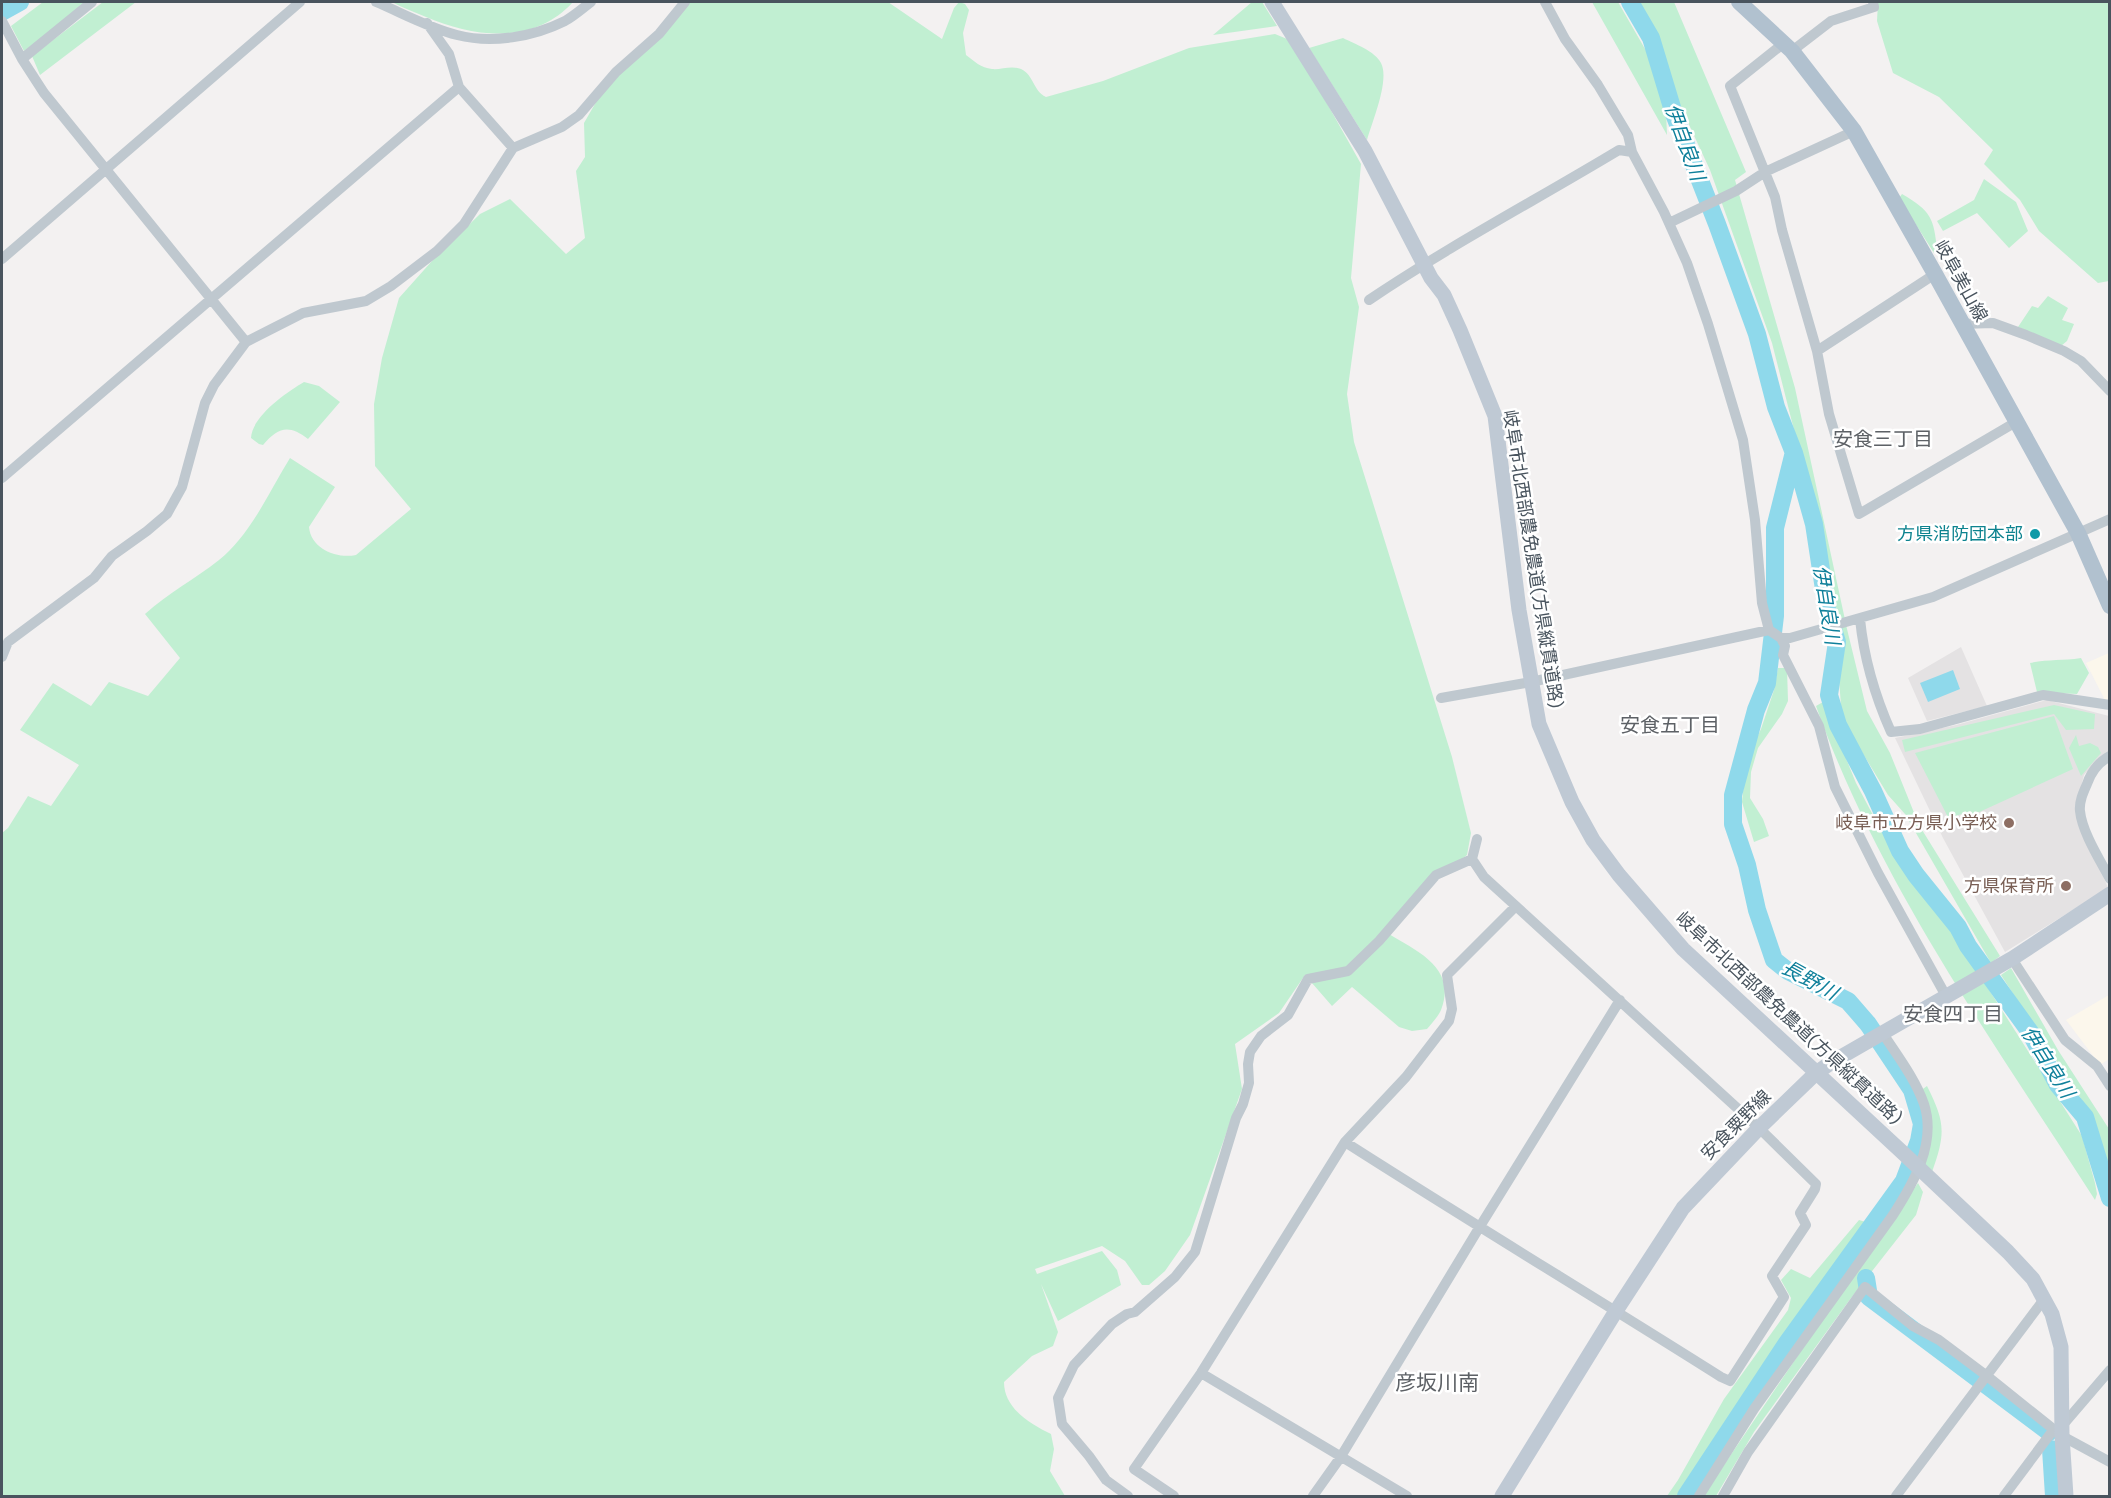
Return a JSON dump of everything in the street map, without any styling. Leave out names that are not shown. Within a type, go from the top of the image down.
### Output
[{"type":"main road","name":"岐阜美山線","points":[[1739,2],[1788,47],[1854,131],[2078,533],[2109,606]]},
{"type":"street","points":[[20,55],[92,2]]},
{"type":"street","points":[[2,259],[300,2]]},
{"type":"street","points":[[375,2],[457,35],[484,39],[514,38],[566,20],[591,2]]},
{"type":"street","points":[[2,657],[5,638],[94,578],[112,556],[167,514],[182,487],[205,403],[214,385],[246,342],[303,313],[366,301],[391,286],[437,251],[464,224],[513,148],[562,127],[579,115],[616,72],[659,34],[685,2]]},
{"type":"street","points":[[1272,2],[1365,151],[1424,263]]},
{"type":"street","points":[[1545,2],[1565,39],[1598,85],[1628,135],[1632,152],[1687,263],[1743,440],[1755,520],[1762,603],[1769,630]]},
{"type":"street","points":[[1873,2],[1874,7],[1831,21],[1730,86],[1775,197],[1782,230],[1817,351],[1829,414],[1859,514],[2016,422]]},
{"type":"street","points":[[2,21],[44,93],[246,342]]},
{"type":"street","points":[[426,23],[449,54],[459,87],[513,148]]},
{"type":"street","points":[[2,478],[459,87]]},
{"type":"street","points":[[1669,223],[1736,190],[1765,172],[1854,131]]},
{"type":"street","points":[[1369,300],[1424,263],[1461,244],[1619,150],[1632,152]]},
{"type":"street","name":"岐阜市北西部農免農道(方県縦貫道路)","points":[[1424,263],[1431,278],[1444,295],[1495,416],[1519,610],[1539,724],[1582,821],[1612,867],[1683,949],[1918,1167]]},
{"type":"street","points":[[1817,351],[1935,274]]},
{"type":"street","points":[[1962,324],[1993,323],[2026,334],[2064,351],[2081,361],[2109,391]]},
{"type":"street","points":[[1441,698],[1531,682],[1769,630],[1786,638],[1857,619],[1933,597],[2109,519]]},
{"type":"street","points":[[1857,619],[1876,694],[1891,732],[1920,729],[2043,695],[2109,705]]},
{"type":"street","points":[[1786,638],[1784,655],[1819,726],[1835,787],[1878,873],[1950,994]]},
{"type":"street","points":[[2109,756],[2101,761],[2089,778],[2080,810],[2085,829],[2109,879]]},
{"type":"street","points":[[1345,1142],[1479,1228],[1730,1381],[1784,1297],[1772,1276],[1806,1225],[1800,1214],[1816,1184],[1620,1000],[1484,877],[1472,859],[1477,839]]},
{"type":"street","points":[[1128,1497],[1106,1480],[1089,1455],[1062,1424],[1058,1398],[1074,1365],[1112,1324],[1127,1314],[1135,1312],[1175,1277],[1195,1252],[1249,1083],[1250,1052],[1260,1036],[1288,1015],[1308,979],[1348,971],[1379,941],[1436,875],[1472,859]]},
{"type":"street","name":"安食粟野線","points":[[1502,1497],[1616,1311],[1683,1208],[1758,1128],[1816,1073],[1881,1032],[2015,961],[2109,894]]},
{"type":"street","points":[[1174,1497],[1134,1470],[1201,1373],[1345,1142],[1406,1077],[1449,1021],[1452,1009],[1447,975],[1516,906]]},
{"type":"street","points":[[2015,961],[2065,1040],[2097,1066],[2109,1086]]},
{"type":"street","points":[[1313,1497],[1340,1458],[1620,1000]]},
{"type":"street","points":[[1699,1497],[1754,1408],[1893,1215],[1918,1167],[1926,1127],[1924,1104],[1911,1078],[1881,1032]]},
{"type":"street","points":[[1918,1167],[2008,1252],[2033,1279],[2052,1314],[2061,1347],[2059,1430],[2066,1497]]},
{"type":"street","points":[[1724,1497],[1748,1452],[1865,1287],[1913,1326],[1939,1341],[1984,1380],[2109,1462]]},
{"type":"street","points":[[1896,1497],[2044,1298]]},
{"type":"street","points":[[2004,1497],[2044,1443],[2059,1430],[2109,1370]]},
{"type":"street","points":[[1201,1373],[1407,1497]]},
{"type":"shaded area","points":[[1961,647],[1987,706],[1927,721],[1908,678]]},
{"type":"shaded area","points":[[2109,653],[2109,702],[2106,702],[2086,663]]},
{"type":"shaded area","name":"岐阜市立方県小学校","points":[[2047,700],[2109,716],[2109,752],[2101,756],[2084,775],[2076,807],[2108,888],[2005,952],[1943,838],[1895,738],[1956,725]]},
{"type":"shaded area","points":[[2109,995],[2109,1059],[2100,1065],[2066,1020]]},
{"type":"green space","points":[[43,2],[92,2],[24,51],[11,26]]},
{"type":"green space","points":[[103,2],[136,2],[40,75],[32,56]]},
{"type":"green space","points":[[392,2],[573,2],[558,16],[541,25],[504,34],[465,30],[426,17]]},
{"type":"green space","points":[[684,2],[888,2],[942,39],[954,8],[959,2],[965,4],[969,10],[963,33],[966,55],[988,68],[1021,69],[1029,75],[1038,91],[1046,97],[1103,81],[1189,48],[1275,34],[1292,41],[1361,164],[1351,278],[1359,307],[1347,394],[1354,442],[1452,757],[1471,833],[1467,855],[1419,894],[1384,931],[1420,953],[1438,971],[1445,995],[1441,1010],[1427,1029],[1412,1031],[1399,1027],[1352,987],[1332,1006],[1305,975],[1279,1013],[1235,1044],[1242,1089],[1190,1235],[1165,1271],[1149,1285],[1142,1285],[1125,1261],[1102,1246],[1035,1269],[1037,1274],[1102,1251],[1117,1270],[1121,1285],[1058,1321],[1041,1284],[1058,1332],[1053,1346],[1032,1356],[1004,1382],[1005,1392],[1014,1408],[1027,1420],[1051,1434],[1054,1449],[1050,1471],[1065,1496],[2,1496],[2,833],[8,828],[28,796],[51,806],[79,765],[20,730],[53,683],[91,706],[109,682],[148,696],[180,658],[145,614],[230,550],[250,525],[290,458],[335,487],[309,527],[311,535],[320,547],[333,554],[356,555],[411,509],[375,466],[374,404],[382,358],[399,298],[432,261],[480,214],[510,199],[566,254],[585,238],[576,171],[585,157],[584,123],[603,90]]},
{"type":"green space","points":[[1252,2],[1262,2],[1277,26],[1213,35]]},
{"type":"green space","points":[[1592,2],[1618,2],[1656,68],[1666,111],[1667,135]]},
{"type":"green space","points":[[1640,2],[1674,2],[1746,172],[1735,180],[1795,388],[1867,711],[1890,753],[1919,825],[2000,956],[1991,963],[1905,814],[1888,795],[1842,719],[1838,666],[1841,651],[1838,633],[1810,493],[1772,343],[1710,170],[1678,101]]},
{"type":"green space","points":[[1878,2],[2109,2],[2109,281],[2098,283],[2039,231],[2020,200],[1984,164],[1993,150],[1939,97],[1893,73],[1877,21]]},
{"type":"green space","points":[[1343,38],[1374,55],[1381,63],[1383,70],[1382,90],[1367,140],[1309,48]]},
{"type":"green space","points":[[1984,179],[2016,202],[2028,231],[2009,248],[1977,213],[1943,231],[1937,221],[1974,200]]},
{"type":"green space","points":[[1902,194],[1919,205],[1929,216],[1936,239],[1937,250],[1934,253],[1899,198]]},
{"type":"green space","points":[[2048,296],[2068,308],[2062,320],[2074,324],[2067,341],[2061,346],[2018,327],[2032,306],[2038,308]]},
{"type":"green space","points":[[304,382],[319,386],[340,402],[308,439],[289,430],[279,431],[263,445],[251,438],[257,421],[264,413],[280,398]]},
{"type":"green space","points":[[2081,658],[2089,673],[2077,694],[2037,692],[2030,663]]},
{"type":"green space","points":[[1778,668],[1787,668],[1788,701],[1782,714],[1758,748],[1751,772],[1750,798],[1763,819],[1769,836],[1754,842],[1742,802],[1746,761],[1761,729],[1774,690]]},
{"type":"green space","points":[[1823,702],[1856,783],[1883,834],[1958,941],[2082,1136],[2095,1183],[2097,1194],[2095,1200],[1979,1021],[1906,899],[1872,836],[1842,772],[1816,706]]},
{"type":"green space","points":[[2054,705],[2095,714],[2094,729],[2066,730],[2054,714],[1905,752],[1902,740]]},
{"type":"green space","points":[[2054,716],[2073,769],[1964,819],[1961,814],[1949,819],[1915,753]]},
{"type":"green space","points":[[2076,735],[2079,746],[2090,743],[2098,747],[2101,753],[2081,776],[2069,748]]},
{"type":"green space","points":[[2011,968],[2058,1050],[2109,1129],[2109,1184],[2105,1176],[2098,1131],[2085,1105],[2001,975]]},
{"type":"green space","points":[[1927,1086],[1942,1128],[1940,1147],[1932,1172],[1925,1166],[1920,1091]]},
{"type":"green space","points":[[1918,1183],[1923,1192],[1916,1215],[1851,1298],[1754,1432],[1716,1496],[1703,1496],[1805,1345]]},
{"type":"green space","points":[[1859,1220],[1872,1224],[1791,1337],[1683,1496],[1667,1496],[1724,1399],[1788,1310],[1791,1298],[1781,1280],[1791,1269],[1810,1278]]},
{"type":"water","points":[[1953,670],[1960,689],[1928,702],[1920,683]]},
{"type":"waterway","name":"伊自良川","points":[[2,12],[20,2]]},
{"type":"waterway","name":"伊自良川","points":[[1630,2],[1651,38],[1674,114],[1757,334],[1776,407],[1794,453],[1814,524],[1827,609],[1837,642],[1829,695],[1838,725],[1873,791],[1900,851],[1916,875],[1958,927],[1968,946],[2030,1032],[2058,1085],[2085,1117],[2110,1198]]},
{"type":"waterway","name":"長野川","points":[[1686,1496],[1787,1343],[1904,1181],[1919,1141],[1922,1124],[1912,1090],[1868,1024],[1848,1001],[1788,971],[1774,960],[1757,910],[1747,865],[1733,824],[1733,795],[1756,710],[1767,683],[1775,616],[1775,528],[1793,456]]},
{"type":"waterway","points":[[1866,1278],[1869,1297],[2049,1432]]},
{"type":"waterway","points":[[2051,1449],[2054,1496]]},
{"type":"place","name":"方県消防団本部","points":[[2035,534]]},
{"type":"place","name":"岐阜市立方県小学校","points":[[2009,823]]},
{"type":"place","name":"方県保育所","points":[[2066,886]]},
{"type":"district","name":"安食三丁目","points":[[1883,439]]},
{"type":"district","name":"安食五丁目","points":[[1670,725]]},
{"type":"district","name":"安食四丁目","points":[[1953,1014]]},
{"type":"district","name":"彦坂川南","points":[[1437,1383]]}]
